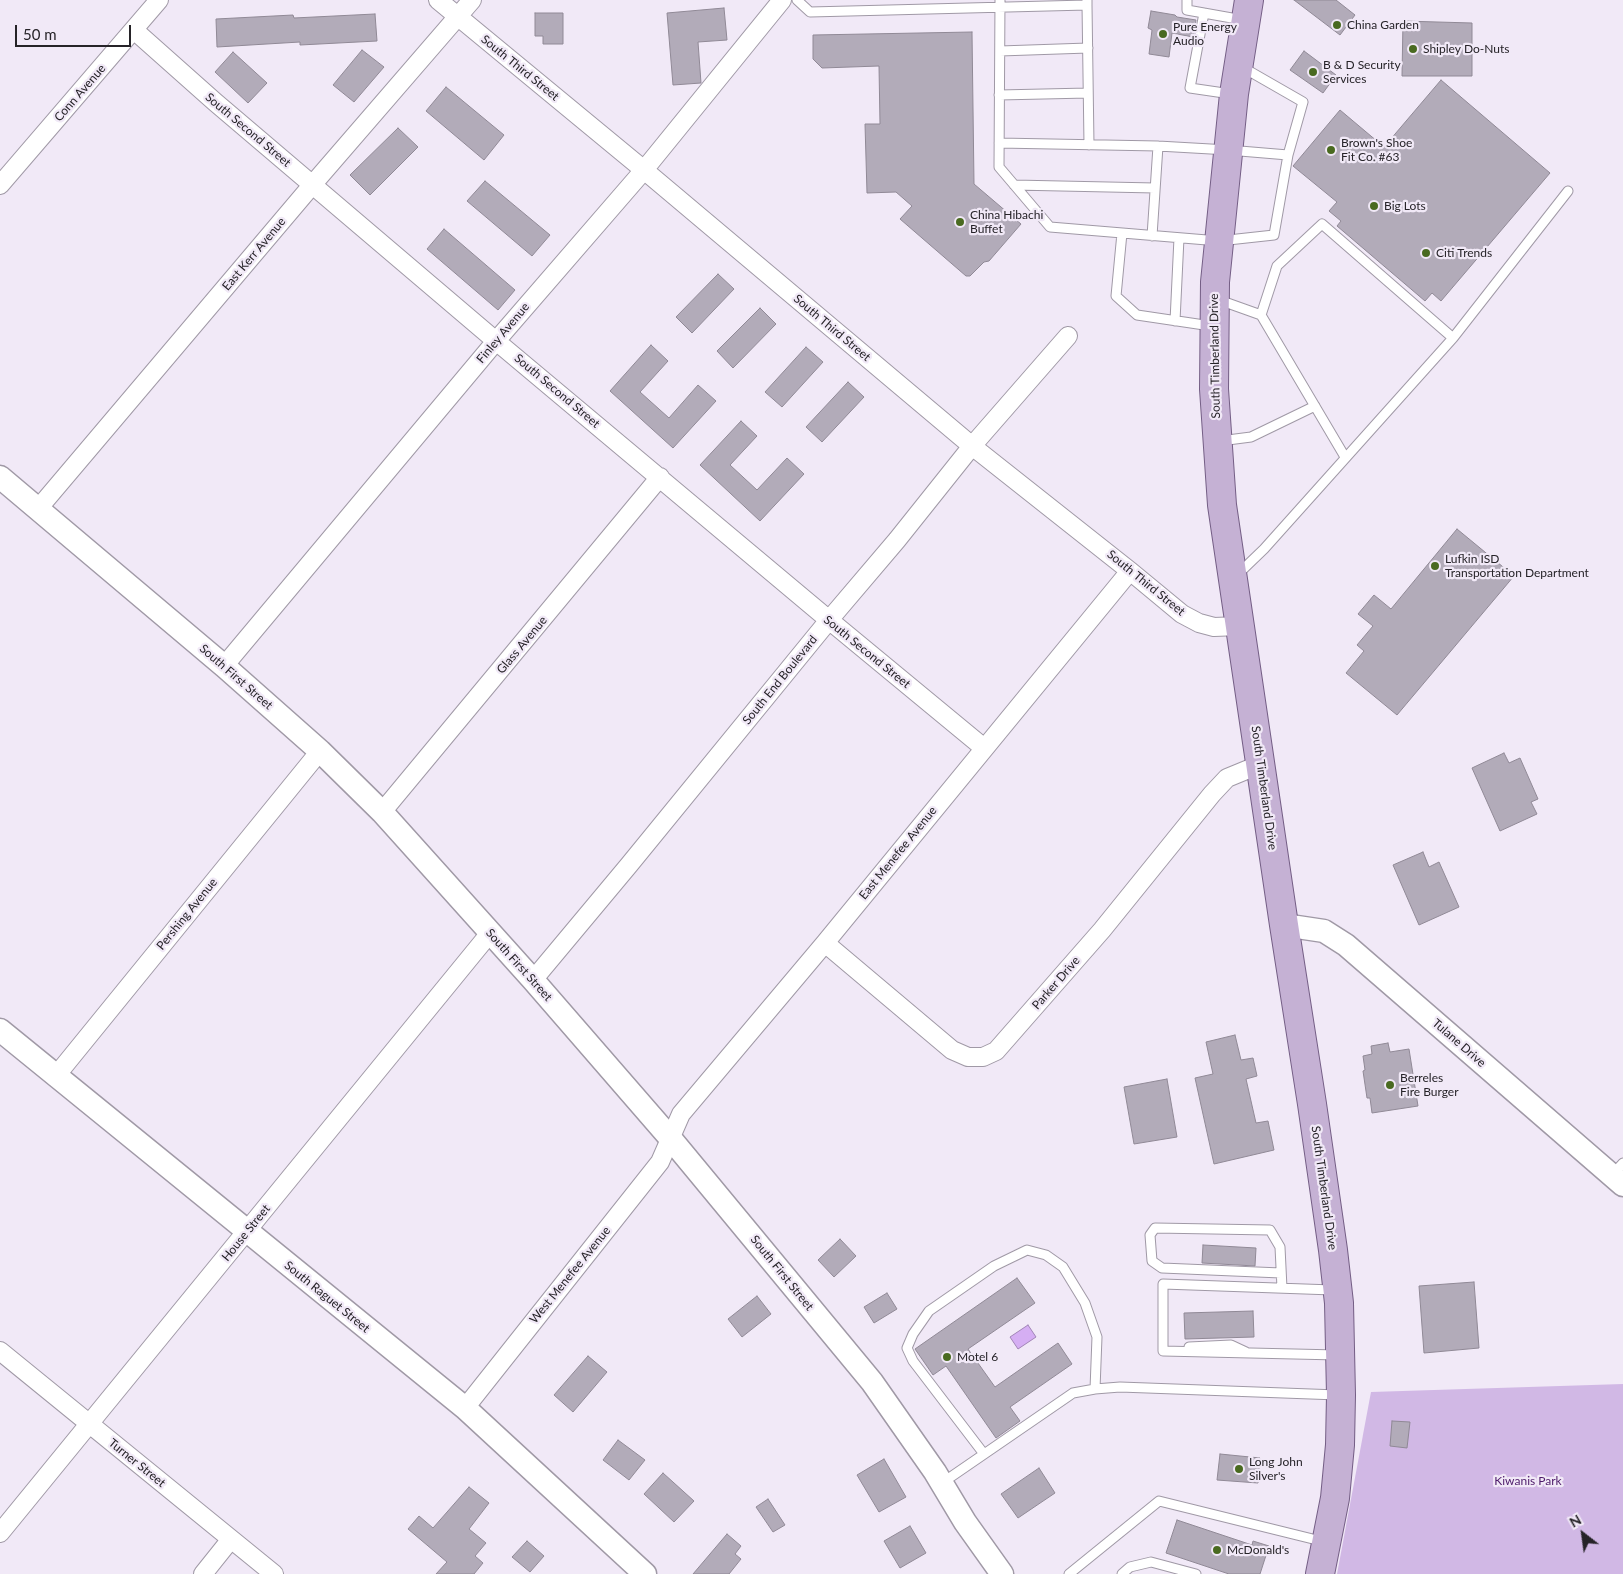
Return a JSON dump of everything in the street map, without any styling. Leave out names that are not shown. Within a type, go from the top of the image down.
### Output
[{"type":"main road","name":"South Timberland Drive","points":[[1248,10],[1234,94],[1219,241],[1214,298],[1214,389],[1222,505],[1232,579],[1312,1104],[1338,1291],[1341,1395],[1340,1445],[1335,1498],[1320,1574]]},
{"type":"street","name":"Conn Avenue","points":[[0,186],[159,0]]},
{"type":"street","name":"South Third Street","points":[[438,0],[644,170],[972,446],[1182,614],[1199,623],[1214,627],[1239,626]]},
{"type":"street","name":"East Kerr Avenue","points":[[37,510],[313,184],[472,0]]},
{"type":"street","name":"Finley Avenue","points":[[224,666],[496,341],[644,170],[782,0]]},
{"type":"street","name":"South Second Street","points":[[134,30],[215,102],[496,341],[984,748]]},
{"type":"street","name":"South End Boulevard","points":[[533,980],[630,865],[972,446],[1068,336]]},
{"type":"street","name":"Glass Avenue","points":[[382,812],[660,477]]},
{"type":"street","name":"South First Street","points":[[0,478],[224,666],[320,751],[382,812],[533,980],[671,1138],[872,1382],[1002,1574]]},
{"type":"street","name":"East Menefee Avenue","points":[[671,1138],[682,1114],[825,944],[1130,571]]},
{"type":"street","name":"Pershing Avenue","points":[[55,1077],[320,751]]},
{"type":"street","name":"Parker Drive","points":[[825,944],[952,1050],[968,1057],[983,1057],[996,1051],[1102,930],[1227,778],[1261,764]]},
{"type":"street","name":"Tulane Drive","points":[[1284,926],[1324,931],[1346,945],[1619,1174]]},
{"type":"street","name":"House Street","points":[[0,1533],[490,933]]},
{"type":"street","name":"South Raguet Street","points":[[0,1030],[55,1077],[465,1408],[645,1574]]},
{"type":"street","name":"West Menefee Avenue","points":[[465,1408],[660,1162],[671,1138]]},
{"type":"street","name":"Turner Street","points":[[0,1351],[274,1574]]},
{"type":"street","name":"South First Street","points":[[965,1522],[985,1574]]},
{"type":"street","points":[[202,1574],[231,1539]]},
{"type":"lane","points":[[797,0],[810,12],[1087,2],[1089,145]]},
{"type":"lane","points":[[1187,0],[1187,10],[1204,14],[1248,10]]},
{"type":"lane","points":[[1000,4],[999,168],[1050,227],[1219,241],[1274,235],[1288,156],[1303,102],[1238,65]]},
{"type":"lane","points":[[1204,14],[1190,88],[1234,94]]},
{"type":"lane","points":[[1000,51],[1088,48]]},
{"type":"lane","points":[[999,95],[1088,93]]},
{"type":"lane","points":[[999,143],[1158,146],[1288,156]]},
{"type":"lane","points":[[1152,236],[1158,146]]},
{"type":"lane","points":[[1014,185],[1155,188]]},
{"type":"lane","points":[[1232,579],[1264,549],[1454,338],[1568,191]]},
{"type":"lane","points":[[1261,315],[1277,266],[1322,224],[1454,338]]},
{"type":"lane","points":[[1122,233],[1116,296],[1137,315],[1214,327]]},
{"type":"lane","points":[[1175,321],[1179,238]]},
{"type":"lane","points":[[1214,298],[1261,315],[1345,457]]},
{"type":"lane","points":[[1218,442],[1251,437],[1315,406]]},
{"type":"lane","points":[[1280,1273],[1162,1268],[1152,1261],[1150,1235],[1155,1228],[1270,1230],[1280,1247],[1282,1288]]},
{"type":"lane","points":[[984,1454],[913,1361],[907,1348],[912,1334],[928,1311],[994,1266],[1027,1250],[1046,1255],[1063,1266],[1085,1303],[1097,1337],[1095,1389]]},
{"type":"lane","points":[[1338,1291],[1163,1284],[1163,1351],[1340,1356]]},
{"type":"lane","points":[[942,1483],[1073,1394],[1095,1389],[1120,1387],[1341,1395]]},
{"type":"lane","points":[[1069,1574],[1159,1502],[1327,1543]]},
{"type":"lane","points":[[1122,1574],[1130,1567],[1150,1562],[1196,1574]]},
{"type":"green space","name":"Kiwanis Park","points":[[1623,1384],[1623,1574],[1337,1574],[1371,1392]]},
{"type":"shaded area","points":[[1028,1325],[1036,1337],[1018,1349],[1010,1337]]},
{"type":"building","name":"China Garden","points":[[1294,0],[1336,0],[1355,15],[1340,35]]},
{"type":"building","points":[[724,8],[727,40],[698,42],[701,83],[673,85],[667,13]]},
{"type":"building","name":"Pure Energy Audio","points":[[1151,11],[1196,20],[1193,37],[1172,33],[1169,57],[1149,54],[1152,30],[1148,28]]},
{"type":"building","points":[[535,13],[563,13],[563,44],[543,44],[543,36],[535,36]]},
{"type":"building","points":[[375,14],[377,41],[300,45],[300,42],[217,47],[216,19],[293,15],[294,18]]},
{"type":"building","points":[[1403,21],[1472,23],[1472,76],[1402,76]]},
{"type":"building","points":[[972,32],[974,184],[1021,224],[989,261],[984,262],[970,276],[966,276],[900,219],[912,206],[896,192],[867,193],[865,124],[880,124],[879,66],[822,68],[813,59],[813,35]]},
{"type":"building","points":[[362,50],[384,67],[354,102],[333,85]]},
{"type":"building","name":"B & D Security Services","points":[[1304,51],[1336,75],[1323,93],[1290,70]]},
{"type":"building","points":[[233,52],[267,83],[248,103],[215,72]]},
{"type":"building","points":[[1441,80],[1550,173],[1441,301],[1432,293],[1425,301],[1337,226],[1341,221],[1329,211],[1337,202],[1293,166],[1340,110],[1384,147]]},
{"type":"building","points":[[446,87],[504,135],[484,160],[426,111]]},
{"type":"building","points":[[398,128],[418,147],[370,195],[350,175]]},
{"type":"building","points":[[485,181],[550,235],[532,256],[467,201]]},
{"type":"building","points":[[444,229],[515,290],[498,310],[427,249]]},
{"type":"building","points":[[718,274],[734,289],[692,333],[676,317]]},
{"type":"building","points":[[760,308],[776,324],[733,368],[717,351]]},
{"type":"building","points":[[651,345],[668,361],[640,392],[669,418],[698,385],[716,401],[673,448],[610,391]]},
{"type":"building","points":[[806,347],[823,362],[782,407],[765,392]]},
{"type":"building","points":[[848,382],[864,397],[822,442],[806,427]]},
{"type":"building","points":[[741,421],[757,436],[730,465],[757,490],[787,458],[804,474],[760,521],[700,465]]},
{"type":"building","points":[[1457,529],[1514,576],[1397,715],[1346,673],[1364,651],[1357,645],[1373,626],[1358,614],[1374,595],[1391,609]]},
{"type":"building","points":[[1504,753],[1509,763],[1520,758],[1538,799],[1531,802],[1537,814],[1500,831],[1472,768]]},
{"type":"building","points":[[1423,852],[1429,867],[1439,862],[1459,907],[1419,925],[1393,865]]},
{"type":"building","points":[[1235,1035],[1241,1060],[1253,1058],[1257,1076],[1246,1079],[1256,1123],[1268,1121],[1274,1150],[1214,1164],[1195,1078],[1213,1074],[1206,1042]]},
{"type":"building","name":"Berreles Fire Burger","points":[[1388,1043],[1390,1052],[1409,1049],[1418,1106],[1372,1113],[1370,1098],[1367,1098],[1363,1056],[1372,1054],[1371,1046]]},
{"type":"building","points":[[1167,1079],[1177,1137],[1134,1144],[1124,1087]]},
{"type":"building","points":[[840,1239],[856,1256],[834,1277],[818,1260]]},
{"type":"building","points":[[1203,1245],[1256,1248],[1255,1266],[1202,1263]]},
{"type":"building","name":"Motel 6","points":[[1017,1278],[1035,1303],[968,1349],[995,1387],[1058,1343],[1072,1364],[1010,1407],[1020,1421],[996,1438],[946,1366],[933,1375],[915,1349]]},
{"type":"building","points":[[1474,1282],[1479,1348],[1424,1353],[1419,1286]]},
{"type":"building","points":[[887,1293],[897,1309],[874,1323],[864,1307]]},
{"type":"building","points":[[757,1296],[771,1314],[742,1337],[728,1319]]},
{"type":"building","points":[[1253,1311],[1254,1337],[1185,1339],[1184,1313]]},
{"type":"building","points":[[588,1356],[607,1372],[573,1412],[554,1395]]},
{"type":"building","points":[[1392,1421],[1410,1422],[1407,1448],[1390,1446]]},
{"type":"building","points":[[618,1440],[645,1460],[629,1480],[603,1460]]},
{"type":"building","name":"Long John Silver's","points":[[1220,1454],[1260,1458],[1258,1483],[1217,1480]]},
{"type":"building","points":[[884,1459],[906,1497],[879,1512],[857,1475]]},
{"type":"building","points":[[1039,1468],[1055,1493],[1018,1518],[1001,1494]]},
{"type":"building","points":[[663,1473],[694,1501],[674,1522],[644,1494]]},
{"type":"building","points":[[469,1487],[489,1503],[469,1529],[486,1543],[475,1556],[483,1563],[474,1574],[436,1574],[447,1562],[408,1529],[419,1516],[433,1528]]},
{"type":"building","points":[[768,1499],[785,1525],[773,1532],[756,1507]]},
{"type":"building","name":"McDonald's","points":[[1177,1520],[1252,1545],[1253,1541],[1269,1546],[1260,1574],[1229,1574],[1166,1553]]},
{"type":"building","points":[[910,1526],[926,1553],[900,1568],[884,1541]]},
{"type":"building","points":[[727,1534],[741,1546],[735,1554],[741,1559],[729,1574],[693,1574]]},
{"type":"building","points":[[527,1541],[544,1556],[530,1572],[512,1557]]},
{"type":"place","name":"China Garden","points":[[1337,25]]},
{"type":"place","name":"Pure Energy Audio","points":[[1163,34]]},
{"type":"place","name":"Shipley Do-Nuts","points":[[1413,49]]},
{"type":"place","name":"B & D Security Services","points":[[1313,72]]},
{"type":"place","name":"Brown's Shoe Fit Co. #63","points":[[1331,150]]},
{"type":"place","name":"Big Lots","points":[[1374,206]]},
{"type":"place","name":"China Hibachi Buffet","points":[[960,222]]},
{"type":"place","name":"Citi Trends","points":[[1426,253]]},
{"type":"place","name":"Lufkin ISD Transportation Department","points":[[1435,566]]},
{"type":"place","name":"Berreles Fire Burger","points":[[1390,1085]]},
{"type":"place","name":"Motel 6","points":[[947,1357]]},
{"type":"place","name":"Long John Silver's","points":[[1239,1469]]},
{"type":"place","name":"McDonald's","points":[[1217,1550]]}]
